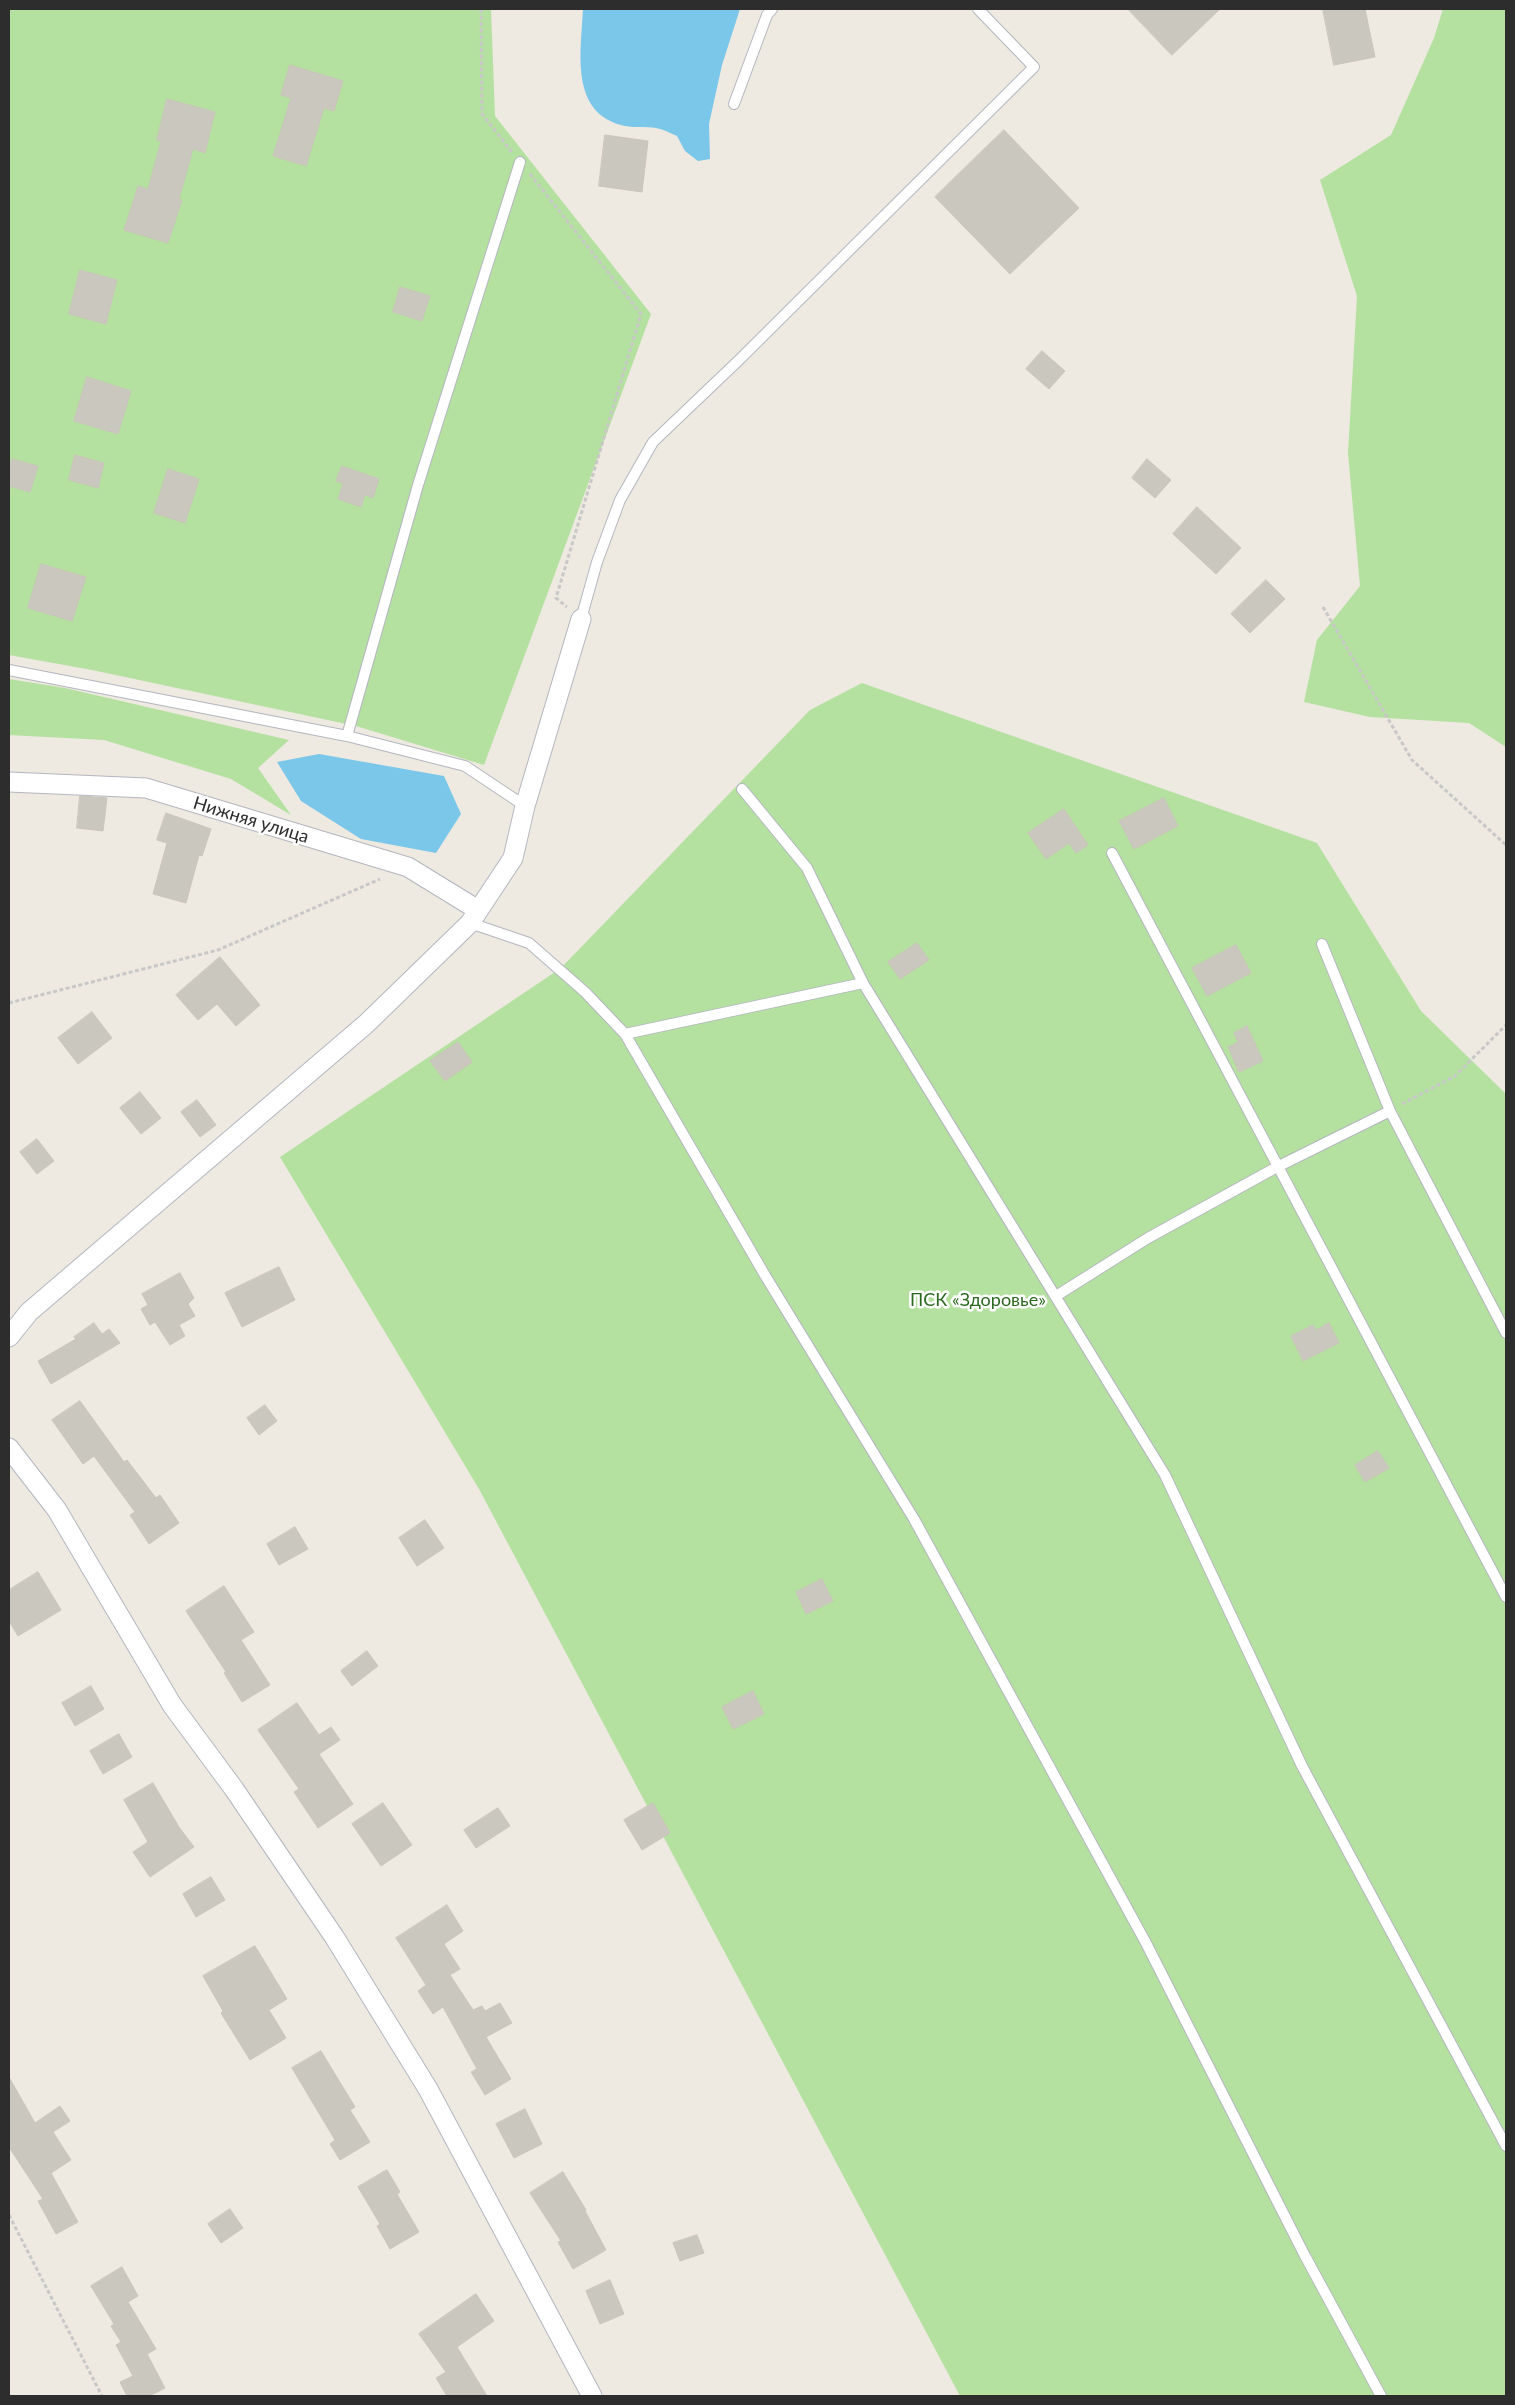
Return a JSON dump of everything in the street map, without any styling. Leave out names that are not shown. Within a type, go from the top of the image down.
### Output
[{"type":"street","points":[[9,1337],[29,1312],[366,1024],[474,916],[513,858],[525,806],[581,618]]},
{"type":"street","name":"Нижняя улица","points":[[9,782],[146,788],[408,867],[474,916]]},
{"type":"street","points":[[9,1448],[57,1510],[172,1705],[234,1789],[335,1938],[418,2072],[592,2396]]},
{"type":"lane","points":[[734,104],[767,15],[772,9]]},
{"type":"lane","points":[[581,618],[597,562],[620,500],[653,442],[745,354],[1034,67],[978,9]]},
{"type":"lane","points":[[347,736],[418,485],[520,162]]},
{"type":"lane","points":[[9,670],[347,736],[464,766],[525,806]]},
{"type":"lane","points":[[742,789],[807,868],[863,983],[1165,1475],[1302,1766],[1506,2146]]},
{"type":"lane","points":[[1112,853],[1506,1597]]},
{"type":"lane","points":[[474,916],[529,943],[585,992],[624,1034],[771,1286],[914,1519],[1146,1943],[1304,2254],[1381,2396]]},
{"type":"lane","points":[[1322,944],[1390,1111],[1506,1333]]},
{"type":"lane","points":[[624,1034],[863,983]]},
{"type":"lane","points":[[1056,1296],[1148,1238],[1277,1167],[1390,1111]]},
{"type":"path","points":[[481,9],[482,114],[641,314],[556,598],[581,618]]},
{"type":"path","points":[[1324,607],[1412,760],[1506,845]]},
{"type":"path","points":[[9,1003],[218,950],[380,879]]},
{"type":"path","points":[[1390,1111],[1455,1076],[1506,1025]]},
{"type":"path","points":[[9,2215],[102,2396]]},
{"type":"green space","points":[[9,9],[491,9],[495,116],[651,314],[484,765],[356,726],[92,670],[9,655]]},
{"type":"green space","points":[[1443,9],[1506,9],[1506,747],[1469,723],[1370,717],[1304,702],[1317,640],[1360,586],[1348,453],[1357,296],[1320,180],[1391,135],[1434,38]]},
{"type":"green space","points":[[9,679],[65,688],[289,740],[258,768],[291,815],[231,779],[104,740],[9,735]]},
{"type":"green space","name":"ПСК «Здоровье»","points":[[862,683],[1317,843],[1421,1011],[1506,1094],[1506,2396],[960,2396],[479,1489],[280,1157],[561,968],[810,710]]},
{"type":"water","points":[[583,9],[740,9],[722,65],[709,124],[710,159],[698,161],[685,151],[677,136],[666,131],[652,127],[625,126],[607,119],[595,109],[587,95],[582,79]]},
{"type":"water","points":[[319,754],[444,776],[461,814],[436,853],[361,839],[301,801],[277,762]]},
{"type":"building","points":[[1128,9],[1220,9],[1172,55]]},
{"type":"building","points":[[1323,9],[1365,9],[1375,57],[1334,65]]},
{"type":"building","points":[[290,65],[343,81],[334,111],[324,108],[306,166],[273,156],[291,98],[281,95]]},
{"type":"building","points":[[167,99],[215,112],[205,153],[193,149],[179,199],[182,200],[168,243],[124,230],[138,186],[148,189],[161,141],[157,140]]},
{"type":"building","points":[[1004,130],[1079,208],[1010,274],[935,197]]},
{"type":"building","points":[[605,135],[648,141],[642,192],[599,186]]},
{"type":"building","points":[[80,270],[117,280],[106,324],[69,314]]},
{"type":"building","points":[[400,287],[430,296],[422,321],[393,312]]},
{"type":"building","points":[[1042,351],[1065,371],[1049,389],[1026,369]]},
{"type":"building","points":[[87,377],[131,391],[118,434],[74,421]]},
{"type":"building","points":[[75,455],[104,463],[98,488],[69,480]]},
{"type":"building","points":[[12,459],[38,466],[30,492],[9,486],[9,469]]},
{"type":"building","points":[[1147,459],[1171,480],[1155,498],[1132,478]]},
{"type":"building","points":[[342,466],[379,479],[373,498],[365,495],[361,507],[338,499],[343,483],[336,481]]},
{"type":"building","points":[[168,469],[199,479],[185,523],[154,513]]},
{"type":"building","points":[[1197,507],[1241,548],[1216,574],[1173,534]]},
{"type":"building","points":[[41,564],[86,577],[72,621],[28,608]]},
{"type":"building","points":[[1266,580],[1285,599],[1250,633],[1231,614]]},
{"type":"building","points":[[80,796],[107,798],[103,831],[77,828]]},
{"type":"building","points":[[1164,798],[1178,826],[1134,849],[1119,821]]},
{"type":"building","points":[[1064,809],[1088,845],[1076,853],[1069,843],[1046,859],[1028,833]]},
{"type":"building","points":[[166,813],[211,829],[202,856],[199,855],[186,903],[153,894],[167,843],[157,840]]},
{"type":"building","points":[[917,943],[929,960],[900,979],[888,962]]},
{"type":"building","points":[[1236,945],[1251,973],[1207,996],[1192,968]]},
{"type":"building","points":[[220,957],[260,1005],[236,1026],[217,1004],[198,1020],[176,995]]},
{"type":"building","points":[[92,1012],[112,1038],[78,1064],[58,1038]]},
{"type":"building","points":[[1247,1026],[1263,1061],[1239,1072],[1228,1047],[1238,1042],[1234,1033]]},
{"type":"building","points":[[458,1042],[472,1062],[445,1081],[430,1061]]},
{"type":"building","points":[[140,1092],[161,1118],[141,1134],[120,1108]]},
{"type":"building","points":[[197,1100],[216,1125],[200,1137],[181,1112]]},
{"type":"building","points":[[37,1139],[54,1161],[37,1174],[20,1152]]},
{"type":"building","points":[[279,1267],[295,1300],[242,1327],[225,1293]]},
{"type":"building","points":[[180,1273],[194,1298],[188,1304],[195,1316],[179,1325],[185,1336],[170,1345],[155,1322],[150,1325],[141,1309],[148,1305],[142,1294]]},
{"type":"building","points":[[94,1323],[102,1334],[109,1329],[120,1343],[51,1384],[38,1361],[76,1339],[74,1337]]},
{"type":"building","points":[[1329,1323],[1339,1343],[1303,1361],[1291,1336],[1313,1325],[1316,1330]]},
{"type":"building","points":[[80,1401],[124,1462],[127,1460],[156,1498],[160,1495],[179,1523],[149,1544],[130,1515],[135,1512],[94,1456],[83,1464],[52,1420]]},
{"type":"building","points":[[265,1405],[277,1421],[259,1435],[247,1418]]},
{"type":"building","points":[[1378,1451],[1389,1468],[1365,1482],[1355,1465]]},
{"type":"building","points":[[425,1520],[444,1548],[417,1566],[399,1538]]},
{"type":"building","points":[[295,1527],[308,1549],[279,1565],[267,1544]]},
{"type":"building","points":[[38,1572],[61,1610],[18,1636],[9,1621],[9,1590]]},
{"type":"building","points":[[822,1579],[833,1601],[806,1614],[796,1592]]},
{"type":"building","points":[[224,1586],[254,1632],[241,1640],[270,1685],[242,1702],[224,1673],[226,1672],[186,1611]]},
{"type":"building","points":[[367,1651],[378,1666],[352,1686],[341,1671]]},
{"type":"building","points":[[91,1686],[104,1709],[75,1726],[62,1703]]},
{"type":"building","points":[[753,1691],[764,1714],[733,1729],[722,1707]]},
{"type":"building","points":[[297,1703],[319,1735],[331,1727],[340,1740],[319,1754],[353,1804],[318,1828],[294,1792],[299,1789],[258,1730]]},
{"type":"building","points":[[119,1734],[132,1757],[103,1774],[90,1751]]},
{"type":"building","points":[[153,1783],[179,1827],[194,1847],[150,1877],[133,1852],[148,1842],[124,1800]]},
{"type":"building","points":[[383,1803],[412,1845],[381,1866],[352,1824]]},
{"type":"building","points":[[653,1803],[670,1833],[642,1850],[624,1820]]},
{"type":"building","points":[[498,1808],[510,1826],[476,1848],[464,1830]]},
{"type":"building","points":[[211,1877],[225,1900],[196,1917],[183,1894]]},
{"type":"building","points":[[447,1905],[463,1931],[444,1944],[460,1969],[450,1975],[473,2010],[482,2006],[485,2011],[500,2003],[512,2023],[486,2037],[511,2079],[485,2095],[471,2072],[477,2069],[443,2007],[433,2014],[418,1991],[426,1985],[396,1938]]},
{"type":"building","points":[[255,1946],[287,1999],[269,2010],[286,2038],[250,2060],[221,2013],[223,2011],[203,1976]]},
{"type":"building","points":[[321,2051],[355,2107],[350,2110],[370,2142],[340,2160],[330,2144],[335,2140],[292,2068]]},
{"type":"building","points":[[9,2077],[35,2123],[60,2106],[70,2121],[53,2132],[71,2160],[51,2173],[78,2222],[56,2234],[38,2201],[43,2199],[9,2147]]},
{"type":"building","points":[[525,2109],[542,2144],[514,2158],[496,2124]]},
{"type":"building","points":[[387,2170],[400,2192],[397,2194],[419,2232],[390,2249],[377,2226],[380,2224],[358,2187]]},
{"type":"building","points":[[563,2172],[586,2210],[606,2250],[573,2269],[558,2242],[561,2241],[530,2193]]},
{"type":"building","points":[[230,2209],[243,2228],[221,2243],[208,2224]]},
{"type":"building","points":[[697,2235],[704,2253],[680,2261],[673,2243]]},
{"type":"building","points":[[122,2267],[138,2296],[128,2302],[156,2349],[147,2354],[165,2388],[149,2396],[127,2396],[120,2382],[133,2376],[116,2345],[121,2342],[111,2326],[114,2324],[91,2286]]},
{"type":"building","points":[[610,2280],[624,2314],[600,2324],[586,2291]]},
{"type":"building","points":[[476,2294],[494,2321],[457,2347],[487,2396],[447,2396],[436,2378],[446,2372],[419,2334]]}]
